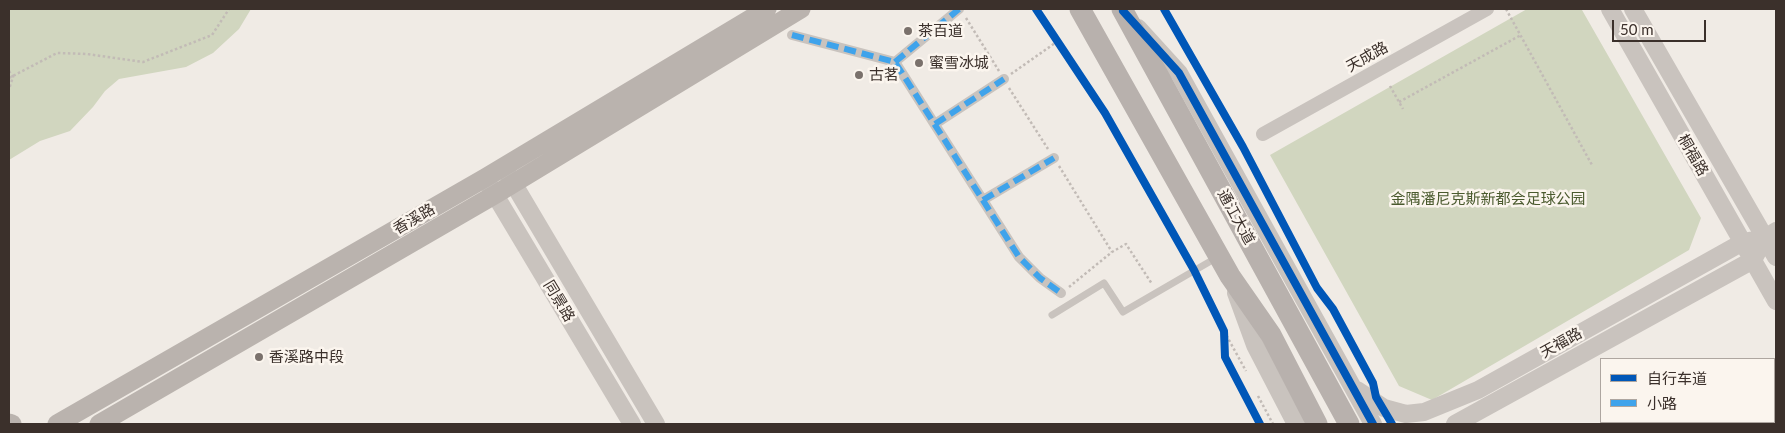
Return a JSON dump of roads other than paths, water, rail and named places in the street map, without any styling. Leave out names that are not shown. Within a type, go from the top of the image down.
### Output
[{"type":"main road","name":"香溪路","points":[[56,424],[485,178],[767,9]]},
{"type":"main road","name":"香溪路","points":[[99,424],[496,194],[801,9]]},
{"type":"main road","points":[[1080,9],[1218,256],[1271,335],[1317,424]]},
{"type":"main road","name":"通江大道","points":[[1123,10],[1350,424]]},
{"type":"main road","points":[[43,424],[101,389],[161,364]]},
{"type":"street","name":"天成路","points":[[1263,134],[1487,9]]},
{"type":"street","name":"桐福路","points":[[1610,9],[1776,301]]},
{"type":"street","name":"桐福路","points":[[1633,9],[1770,234],[1776,258]]},
{"type":"street","name":"通江大道","points":[[1123,10],[1179,74],[1373,424]]},
{"type":"street","points":[[896,62],[962,13]]},
{"type":"street","points":[[792,35],[896,62],[1019,257],[1040,278],[1061,293]]},
{"type":"street","points":[[935,124],[1004,79]]},
{"type":"street","points":[[983,200],[1054,158]]},
{"type":"street","points":[[504,166],[656,424]]},
{"type":"street","name":"同景路","points":[[485,178],[632,424]]},
{"type":"street","points":[[1753,260],[1770,234]]},
{"type":"street","name":"天福路","points":[[1354,389],[1384,408],[1406,414],[1424,412],[1478,390],[1743,242],[1770,234]]},
{"type":"street","name":"天福路","points":[[1455,424],[1753,260]]},
{"type":"street","points":[[1230,276],[1255,345],[1296,424]]},
{"type":"lane","points":[[1052,315],[1104,283],[1123,312],[1218,256]]},
{"type":"place","name":"茶百道","points":[[908,31]]},
{"type":"place","name":"蜜雪冰城","points":[[919,63]]},
{"type":"place","name":"古茗","points":[[859,75]]},
{"type":"place","name":"香溪路中段","points":[[259,357]]},
{"type":"park label","name":"金隅潘尼克斯新都会足球公园","points":[[1488,199]]}]
